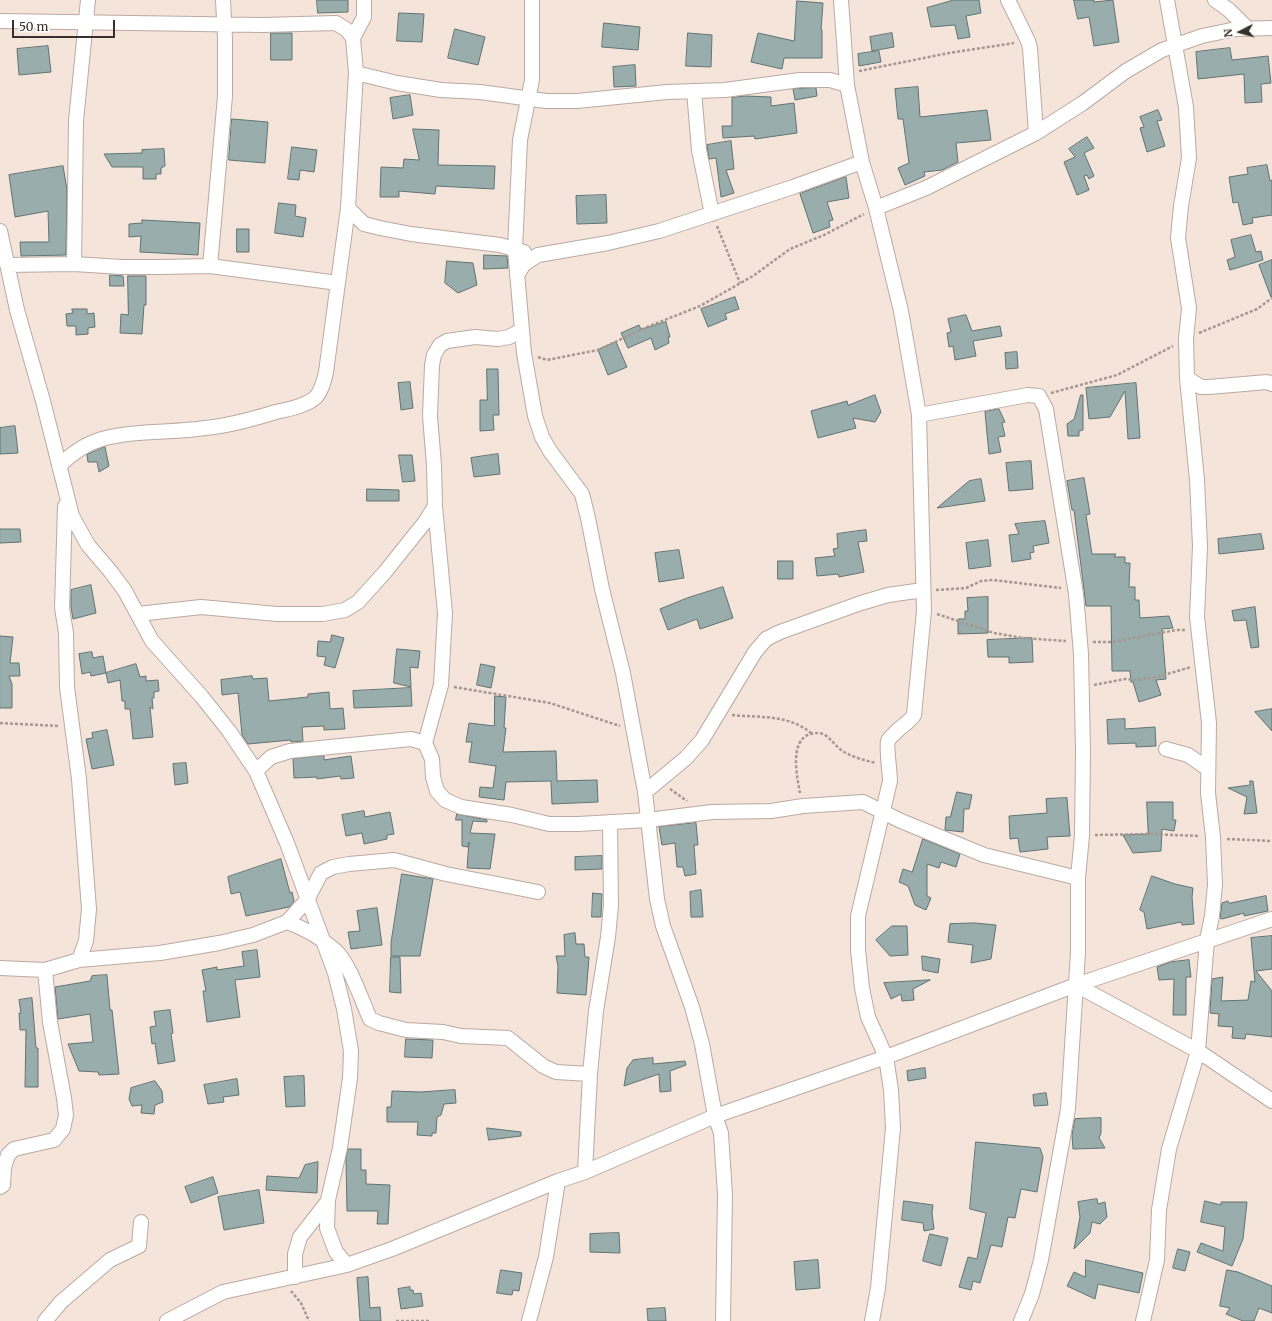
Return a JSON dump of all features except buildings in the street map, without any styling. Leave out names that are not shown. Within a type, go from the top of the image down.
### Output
[{"type":"street","points":[[74,264],[76,121],[87,23],[88,0]]},
{"type":"street","points":[[210,266],[225,96],[225,38],[223,0]]},
{"type":"street","points":[[353,38],[364,17],[364,0]]},
{"type":"street","points":[[532,0],[532,76],[520,140],[515,249],[524,353],[535,416],[542,437],[550,451],[582,494],[602,589],[623,673],[645,792],[657,900],[671,953],[692,1007],[700,1037],[715,1116],[721,1133],[725,1195],[723,1321]]},
{"type":"street","points":[[842,0],[846,80],[862,162],[876,208],[901,311],[919,415],[924,611],[914,715],[909,723],[897,730],[888,741],[887,751],[890,765],[890,781],[858,916],[858,950],[862,988],[868,1017],[886,1057],[891,1090],[893,1128],[878,1288],[872,1321]]},
{"type":"street","points":[[1008,0],[1028,41],[1036,133]]},
{"type":"street","points":[[1143,1321],[1157,1260],[1159,1210],[1169,1149],[1198,1051],[1207,940],[1215,885],[1213,837],[1208,793],[1209,723],[1199,634],[1198,604],[1200,546],[1187,378],[1186,340],[1189,308],[1178,238],[1181,206],[1189,158],[1186,107],[1167,0]]},
{"type":"street","points":[[1215,0],[1229,10],[1248,29]]},
{"type":"street","points":[[0,21],[224,24],[336,23],[347,30],[353,38],[356,73],[348,208],[332,339],[322,387],[316,397],[306,403],[249,420],[206,428],[122,434],[102,439],[86,445],[71,454],[59,466]]},
{"type":"street","points":[[876,208],[926,188],[1036,133],[1084,103],[1126,71],[1162,50],[1202,36],[1236,29],[1272,28]]},
{"type":"street","points":[[356,73],[397,83],[528,100],[577,101],[694,91],[725,90],[812,80],[846,80]]},
{"type":"street","points":[[694,91],[699,150],[712,214]]},
{"type":"street","points":[[517,275],[524,264],[538,255],[608,243],[659,231],[862,162]]},
{"type":"street","points":[[348,208],[364,224],[380,228],[411,234],[486,242],[538,255]]},
{"type":"street","points":[[0,231],[7,265],[66,498],[77,529],[88,545],[111,572],[138,614],[152,641],[229,730],[256,771],[287,844],[322,942],[335,973],[344,1009],[351,1051],[350,1078],[340,1148],[328,1200],[327,1228],[330,1241],[336,1252],[347,1265]]},
{"type":"street","points":[[7,265],[74,264],[122,267],[210,266],[338,283]]},
{"type":"street","points":[[522,330],[509,337],[498,339],[475,337],[447,341],[440,345],[434,355],[432,365],[430,416],[434,465],[435,506],[445,613],[441,685],[425,743],[432,759],[433,777],[437,791],[444,800],[461,807],[512,815],[550,824],[648,820],[712,812],[771,811],[803,806],[863,802],[882,812],[984,855],[1078,878]]},
{"type":"street","points":[[1187,378],[1201,387],[1222,387],[1267,382],[1272,384]]},
{"type":"street","points":[[919,415],[1028,395],[1039,396],[1046,409],[1076,594],[1082,688],[1082,834],[1078,878],[1078,952],[1068,1109],[1060,1161],[1041,1260],[1032,1294],[1021,1321]]},
{"type":"street","points":[[66,498],[62,608],[68,646],[67,687],[79,779],[89,909],[86,941],[79,960]]},
{"type":"street","points":[[138,614],[201,606],[277,614],[323,614],[345,610],[358,602],[385,572],[412,539],[435,506]]},
{"type":"street","points":[[645,792],[686,758],[702,740],[755,652],[766,639],[780,632],[861,603],[888,595],[923,590]]},
{"type":"street","points":[[256,771],[271,757],[290,751],[412,739],[425,743]]},
{"type":"street","points":[[1166,749],[1188,755],[1208,769]]},
{"type":"street","points":[[585,1172],[590,1074],[596,1011],[608,937],[611,905],[610,822]]},
{"type":"street","points":[[0,968],[45,970],[79,960],[160,953],[219,943],[253,935],[287,922],[307,900],[321,873],[334,867],[349,864],[394,860],[446,874],[538,892]]},
{"type":"street","points":[[167,1321],[223,1292],[289,1279],[347,1265],[392,1249],[558,1181],[585,1172],[715,1116],[886,1057],[1076,985],[1272,919]]},
{"type":"street","points":[[287,922],[304,929],[336,950],[344,962],[370,1019],[406,1030],[443,1032],[460,1036],[508,1038],[543,1066],[556,1072],[590,1074]]},
{"type":"street","points":[[0,1187],[3,1185],[4,1168],[8,1155],[14,1149],[54,1140],[63,1129],[66,1115],[50,1022],[45,970]]},
{"type":"street","points":[[1076,985],[1198,1051],[1272,1101]]},
{"type":"street","points":[[529,1321],[546,1257],[558,1181]]},
{"type":"street","points":[[289,1279],[300,1237],[328,1200]]},
{"type":"street","points":[[45,1321],[61,1302],[110,1260],[139,1246],[141,1222]]},
{"type":"path","points":[[846,80],[949,53],[1028,41]]},
{"type":"path","points":[[524,353],[547,360],[598,350],[700,306],[740,283],[790,249],[824,235],[876,208]]},
{"type":"path","points":[[712,214],[740,283]]},
{"type":"path","points":[[1039,396],[1117,375],[1186,340],[1257,309],[1272,298]]},
{"type":"path","points":[[923,590],[966,588],[981,581],[993,580],[1062,588],[1076,594]]},
{"type":"path","points":[[924,611],[949,616],[994,633],[1023,638],[1080,642],[1112,642],[1176,630],[1190,630],[1199,634]]},
{"type":"path","points":[[1082,688],[1125,679],[1137,680],[1157,677],[1202,662]]},
{"type":"path","points":[[441,685],[550,703],[633,731]]},
{"type":"path","points":[[718,714],[781,719],[793,722],[811,734]]},
{"type":"path","points":[[0,723],[72,727]]},
{"type":"path","points":[[803,806],[797,776],[798,743],[804,736],[818,733],[824,734],[840,749],[849,754],[867,761],[890,765]]},
{"type":"path","points":[[659,781],[692,802]]},
{"type":"path","points":[[1082,834],[1148,834],[1213,837],[1232,840],[1272,841]]},
{"type":"path","points":[[289,1279],[309,1321]]},
{"type":"path","points":[[396,1321],[431,1321]]}]
